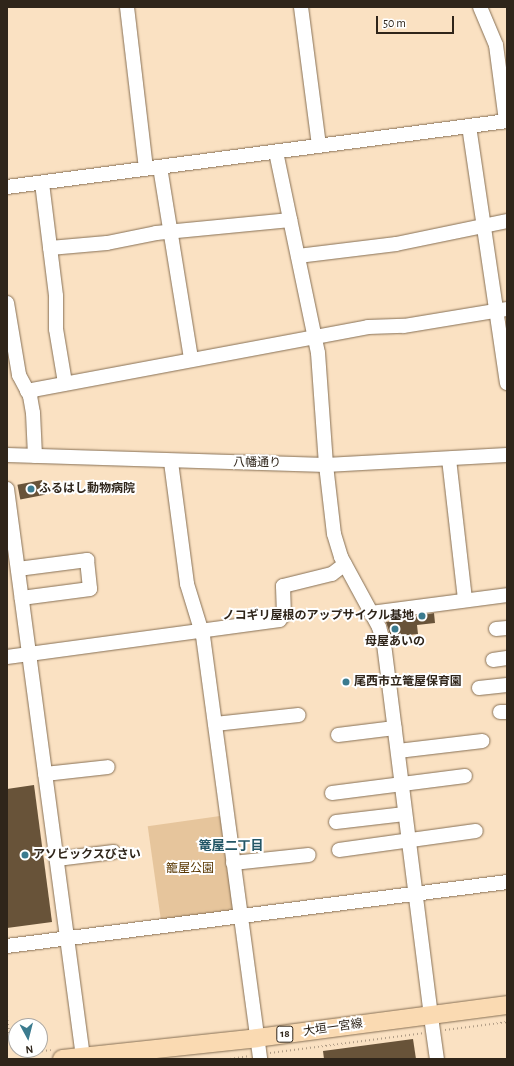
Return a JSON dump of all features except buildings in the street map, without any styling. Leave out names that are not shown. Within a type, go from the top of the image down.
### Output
[{"type":"main road","name":"大垣一宮線","points":[[432,1023],[507,1005]]},
{"type":"main road","name":"大垣一宮線","points":[[178,1059],[258,1049],[432,1023],[507,1014]]},
{"type":"main road","name":"大垣一宮線","points":[[62,1059],[83,1056],[258,1049]]},
{"type":"street","points":[[127,7],[146,168]]},
{"type":"street","points":[[301,7],[319,146]]},
{"type":"street","points":[[7,187],[507,121],[496,45],[480,7]]},
{"type":"street","points":[[469,126],[483,224],[502,309],[507,383]]},
{"type":"street","points":[[276,152],[315,337],[324,415],[326,465],[334,534],[345,564],[371,612],[384,644],[437,1059]]},
{"type":"street","points":[[160,167],[191,359]]},
{"type":"street","points":[[42,183],[50,248],[56,329],[65,383]]},
{"type":"street","points":[[50,248],[107,243],[170,232],[290,220]]},
{"type":"street","points":[[298,256],[396,244],[483,224],[507,221]]},
{"type":"street","points":[[7,302],[19,375],[27,391],[33,413],[35,456]]},
{"type":"street","points":[[27,391],[368,327],[404,326],[502,309]]},
{"type":"street","name":"八幡通り","points":[[7,454],[171,462],[326,465],[449,460],[507,455]]},
{"type":"street","points":[[449,460],[465,600]]},
{"type":"street","points":[[171,462],[186,584],[202,631],[258,1049]]},
{"type":"street","points":[[7,489],[83,1056]]},
{"type":"street","points":[[18,569],[87,560],[90,589],[22,598]]},
{"type":"street","points":[[7,657],[279,620],[284,615],[283,586],[332,574],[345,564]]},
{"type":"street","points":[[371,612],[507,595]]},
{"type":"street","points":[[479,688],[507,685]]},
{"type":"street","points":[[215,724],[299,715]]},
{"type":"street","points":[[338,735],[395,728]]},
{"type":"street","points":[[398,751],[482,741]]},
{"type":"street","points":[[45,774],[108,767]]},
{"type":"street","points":[[332,793],[465,776]]},
{"type":"street","points":[[336,822],[405,814]]},
{"type":"street","points":[[339,850],[476,831]]},
{"type":"street","points":[[57,859],[114,852]]},
{"type":"street","points":[[233,863],[309,855]]},
{"type":"street","points":[[7,946],[507,882]]},
{"type":"path","points":[[230,1059],[258,1049],[432,1023],[507,1022]]},
{"type":"green space","name":"籠屋公園","points":[[220,816],[233,912],[161,922],[148,826]]},
{"type":"place","name":"ふるはし動物病院","points":[[31,489]]},
{"type":"place","name":"ノコギリ屋根のアップサイクル基地","points":[[422,616]]},
{"type":"place","name":"母屋あいの","points":[[395,629]]},
{"type":"place","name":"尾西市立篭屋保育園","points":[[346,682]]},
{"type":"place","name":"アソビックスびさい","points":[[25,855]]},
{"type":"district","name":"篭屋二丁目","points":[[231,847]]}]
